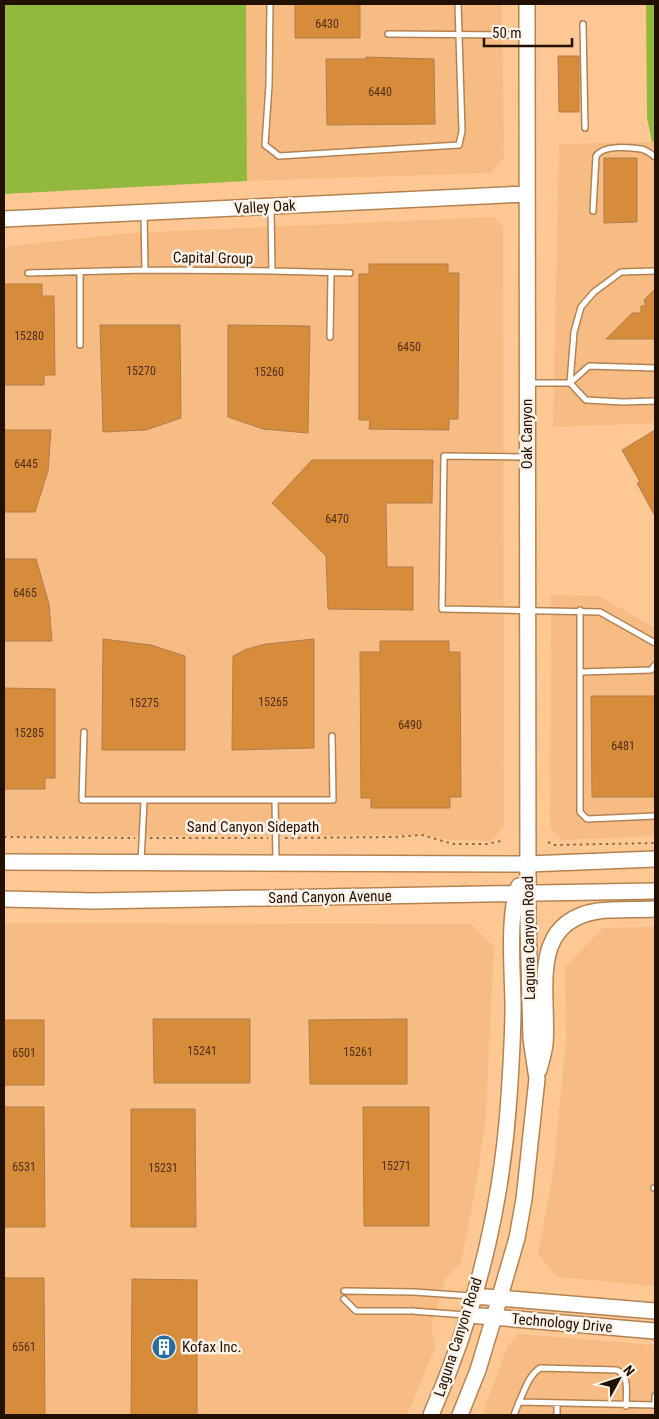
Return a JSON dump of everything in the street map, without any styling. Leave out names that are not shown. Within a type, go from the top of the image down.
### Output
[{"type":"main road","name":"Oak Canyon","points":[[527,4],[526,457],[528,864]]},
{"type":"main road","name":"Valley Oak","points":[[4,219],[526,194]]},
{"type":"main road","points":[[4,862],[528,864],[655,860]]},
{"type":"main road","name":"Laguna Canyon Road","points":[[431,1415],[450,1373],[469,1315],[501,1179],[510,1089],[513,1014],[512,930],[528,864]]},
{"type":"main road","name":"Sand Canyon Avenue","points":[[4,900],[94,901],[655,891]]},
{"type":"main road","name":"Laguna Canyon Road","points":[[460,1415],[478,1370],[494,1317],[517,1238],[524,1199],[536,1079],[531,1039],[522,894]]},
{"type":"main road","points":[[536,1079],[545,1046],[546,958],[556,932],[571,920],[597,911],[655,909]]},
{"type":"main road","name":"Technology Drive","points":[[474,1296],[655,1311]]},
{"type":"main road","name":"Technology Drive","points":[[469,1315],[655,1330]]},
{"type":"lane","points":[[270,4],[269,85],[265,145],[278,156],[459,146],[462,131],[457,35],[458,4]]},
{"type":"lane","points":[[583,24],[585,128]]},
{"type":"lane","points":[[388,34],[527,35]]},
{"type":"lane","points":[[593,211],[596,156],[600,151],[606,149],[643,149],[655,158]]},
{"type":"lane","name":"Capital Group","points":[[28,273],[145,270],[272,271],[270,206]]},
{"type":"lane","points":[[144,212],[145,270]]},
{"type":"lane","points":[[272,271],[350,273]]},
{"type":"lane","points":[[655,271],[621,272],[594,292],[582,307],[574,332],[570,383],[586,400],[655,401]]},
{"type":"lane","points":[[80,272],[80,345]]},
{"type":"lane","points":[[330,337],[331,273]]},
{"type":"lane","points":[[527,383],[570,383],[589,366],[655,368]]},
{"type":"lane","points":[[526,457],[444,456],[442,609],[527,612],[580,610],[600,612],[655,643]]},
{"type":"lane","points":[[580,610],[580,812],[587,819],[655,816]]},
{"type":"lane","points":[[580,672],[651,670],[655,665]]},
{"type":"lane","points":[[84,732],[82,800],[334,800],[332,736]]},
{"type":"lane","points":[[275,800],[276,863]]},
{"type":"lane","points":[[141,862],[144,801]]},
{"type":"lane","points":[[344,1291],[414,1292],[474,1296]]},
{"type":"lane","points":[[344,1299],[356,1311],[412,1311],[469,1315]]},
{"type":"lane","points":[[514,1415],[529,1379],[540,1368],[617,1370],[626,1379],[626,1406]]},
{"type":"lane","points":[[519,1402],[626,1406],[655,1405],[655,1396]]},
{"type":"lane","points":[[557,1403],[557,1415]]},
{"type":"path","name":"Sand Canyon Sidepath","points":[[4,837],[276,838],[422,835],[453,844],[487,844],[501,841]]},
{"type":"path","points":[[548,842],[554,845],[655,843]]},
{"type":"shaded area","points":[[246,4],[502,4],[504,157],[491,173],[247,181]]},
{"type":"shaded area","points":[[655,142],[655,423],[553,427],[559,144]]},
{"type":"shaded area","points":[[494,217],[503,227],[504,826],[492,841],[451,840],[422,835],[4,836],[4,247],[131,233]]},
{"type":"shaded area","points":[[551,595],[599,596],[655,628],[655,836],[563,840],[550,828]]},
{"type":"shaded area","points":[[4,923],[471,924],[494,947],[486,1115],[478,1174],[461,1263],[445,1279],[431,1328],[436,1345],[407,1415],[4,1415]]},
{"type":"shaded area","points":[[655,927],[655,1286],[557,1277],[538,1254],[553,1174],[566,1039],[565,967],[603,928]]},
{"type":"shaded area","points":[[518,1334],[655,1345],[655,1415],[482,1415],[507,1347]]},
{"type":"green space","points":[[4,4],[246,4],[247,181],[4,194]]},
{"type":"green space","points":[[646,4],[655,4],[655,142],[652,142],[647,118]]},
{"type":"building","points":[[295,4],[360,4],[360,38],[295,38]]},
{"type":"building","points":[[558,56],[579,56],[579,112],[559,112]]},
{"type":"building","points":[[366,57],[434,59],[435,124],[327,125],[326,59],[366,59]]},
{"type":"building","points":[[604,158],[637,158],[637,222],[604,223]]},
{"type":"building","points":[[369,264],[448,264],[448,273],[459,273],[458,419],[449,419],[449,430],[369,429],[370,420],[359,420],[359,274],[369,274]]},
{"type":"building","points":[[4,284],[42,284],[42,296],[54,296],[55,375],[44,375],[44,385],[4,385]]},
{"type":"building","points":[[655,289],[655,339],[606,339],[632,313],[641,313],[641,306],[646,306],[644,300]]},
{"type":"building","points":[[100,325],[180,325],[181,418],[146,430],[103,432]]},
{"type":"building","points":[[228,325],[310,326],[308,433],[263,429],[228,417]]},
{"type":"building","points":[[4,430],[51,430],[48,471],[35,512],[4,512]]},
{"type":"building","points":[[655,430],[655,516],[637,483],[640,482],[622,450]]},
{"type":"building","points":[[312,460],[433,460],[432,503],[386,503],[387,567],[413,567],[413,610],[328,609],[326,556],[272,503]]},
{"type":"building","points":[[4,559],[36,559],[49,604],[52,641],[4,641]]},
{"type":"building","points":[[103,639],[151,645],[185,656],[185,750],[102,750]]},
{"type":"building","points":[[314,639],[314,748],[232,750],[233,656],[247,649],[266,644]]},
{"type":"building","points":[[380,641],[449,641],[449,652],[460,652],[461,797],[450,797],[450,808],[371,808],[371,798],[361,798],[360,652],[380,652]]},
{"type":"building","points":[[4,688],[55,689],[55,778],[45,778],[45,789],[4,789]]},
{"type":"building","points":[[591,696],[655,696],[655,797],[592,797]]},
{"type":"building","points":[[153,1019],[250,1019],[250,1083],[154,1083]]},
{"type":"building","points":[[407,1019],[407,1084],[310,1084],[309,1020]]},
{"type":"building","points":[[4,1020],[44,1020],[44,1085],[4,1085]]},
{"type":"building","points":[[4,1107],[44,1107],[45,1227],[4,1227]]},
{"type":"building","points":[[363,1107],[429,1107],[429,1226],[364,1226]]},
{"type":"building","points":[[131,1109],[195,1109],[196,1227],[131,1227]]},
{"type":"building","points":[[4,1278],[44,1278],[45,1415],[4,1415]]},
{"type":"building","name":"Kofax Inc.","points":[[132,1279],[197,1280],[197,1415],[131,1415]]},
{"type":"place","name":"Kofax Inc.","points":[[164,1347]]}]
